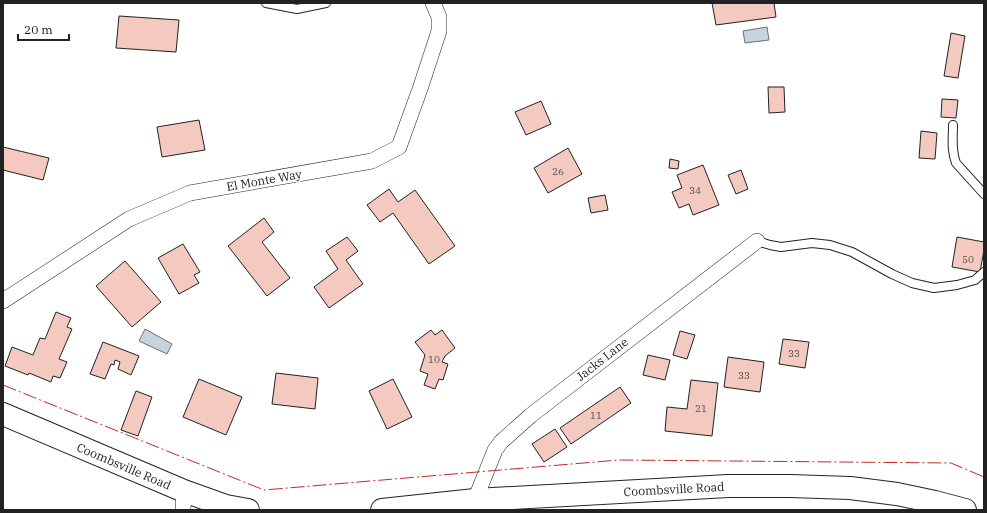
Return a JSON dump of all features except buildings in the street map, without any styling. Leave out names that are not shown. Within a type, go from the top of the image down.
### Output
[{"type":"street","name":"El Monte Way","points":[[3,301],[129,219],[190,193],[372,161],[399,147],[439,31],[439,17],[433,3]]},
{"type":"street","name":"Jacks Lane","points":[[474,505],[490,459],[501,442],[542,406],[758,241]]},
{"type":"street","name":"Coombsville Road","points":[[3,414],[183,501],[248,510]]},
{"type":"street","name":"Coombsville Road","points":[[382,510],[474,505],[728,486],[850,488],[897,494],[966,510]]},
{"type":"lane","points":[[266,3],[297,8],[326,3]]},
{"type":"lane","points":[[954,125],[952,146],[953,156],[956,163],[984,194]]},
{"type":"lane","points":[[758,241],[770,246],[781,247],[812,243],[830,245],[852,252],[892,274],[912,282],[934,288],[957,285],[975,280],[984,272]]},
{"type":"shaded area","points":[[767,27],[769,40],[745,43],[743,31]]},
{"type":"shaded area","points":[[145,329],[172,344],[167,354],[139,341]]},
{"type":"power","points":[[3,385],[264,490],[619,460],[951,463],[984,477]]}]
